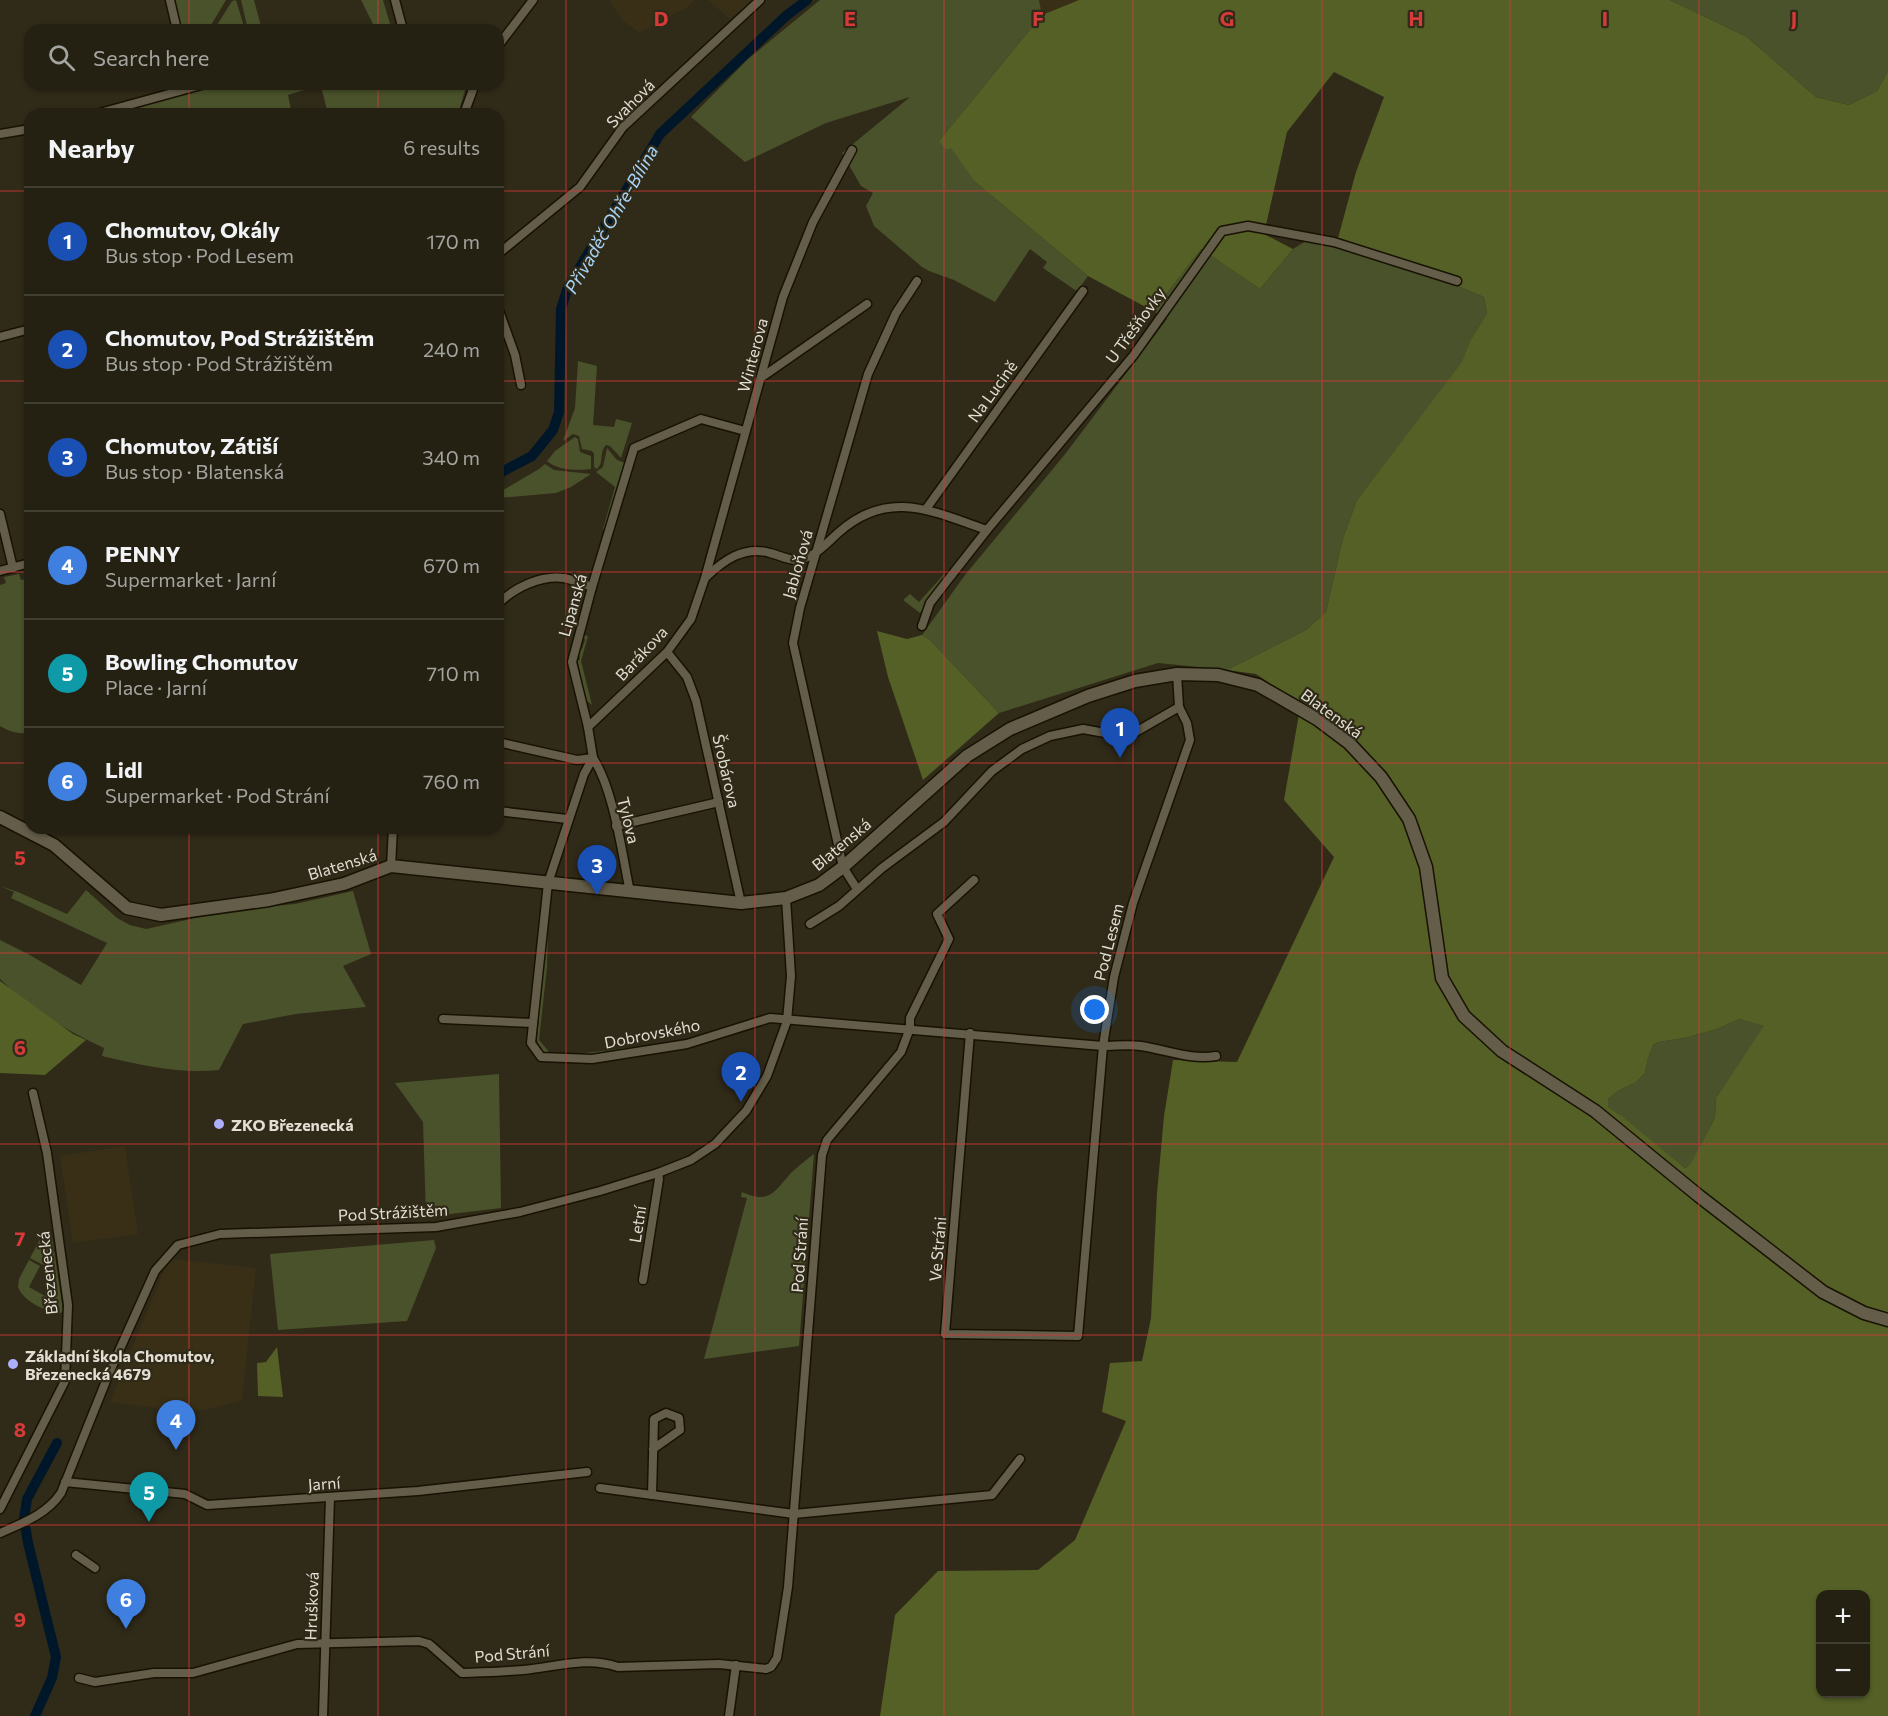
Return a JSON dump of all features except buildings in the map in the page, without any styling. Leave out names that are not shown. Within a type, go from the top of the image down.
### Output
[{"type":"street","points":[[170,0],[176,24]]},
{"type":"street","points":[[395,0],[401,24]]},
{"type":"street","points":[[504,38],[533,0]]},
{"type":"street","name":"Svahová","points":[[504,249],[580,188],[623,127],[760,0]]},
{"type":"street","points":[[117,108],[178,90]]},
{"type":"street","points":[[466,108],[473,90]]},
{"type":"street","points":[[0,134],[24,130]]},
{"type":"street","name":"Winterova","points":[[705,578],[783,297],[813,222],[852,150]]},
{"type":"street","name":"U Třešňovky","points":[[922,626],[930,603],[987,530],[1133,356],[1222,231],[1248,226],[1334,242],[1457,281]]},
{"type":"street","name":"Jabloňová","points":[[857,889],[843,867],[793,643],[800,608],[868,374],[896,314],[917,281]]},
{"type":"street","name":"Na Lucině","points":[[926,509],[1083,291]]},
{"type":"street","points":[[762,377],[867,304]]},
{"type":"street","points":[[504,322],[515,355],[521,385]]},
{"type":"street","points":[[0,337],[24,331]]},
{"type":"street","name":"Lipanská","points":[[593,758],[572,662],[634,448],[700,419],[746,431]]},
{"type":"street","points":[[705,578],[724,560],[743,553],[762,550],[796,560],[816,553],[844,528],[872,511],[913,507],[926,509],[987,530]]},
{"type":"street","points":[[0,514],[13,568]]},
{"type":"street","points":[[0,571],[24,565]]},
{"type":"street","points":[[504,599],[516,589],[540,580],[564,578],[592,587]]},
{"type":"street","name":"Barákova","points":[[588,727],[667,652],[691,618],[705,578]]},
{"type":"street","name":"Šrobárova","points":[[667,652],[687,677],[696,701],[741,903]]},
{"type":"street","name":"Blatenská","points":[[33,834],[54,845],[127,908],[161,915],[269,900],[344,884],[391,866],[741,903],[786,898],[819,885],[843,867],[967,756],[1010,729],[1088,696],[1135,681],[1177,674],[1218,675],[1258,685],[1317,719],[1348,743],[1381,777],[1409,819],[1426,867],[1442,978],[1464,1016],[1503,1051],[1595,1111],[1823,1292],[1864,1313],[1888,1320]]},
{"type":"street","name":"Pod Lesem","points":[[1078,1336],[1103,1046],[1114,977],[1132,903],[1190,740],[1187,723],[1179,707],[1177,674]]},
{"type":"street","points":[[810,924],[839,906],[857,889],[944,822],[992,771],[1022,749],[1050,736],[1083,729],[1127,737],[1179,707]]},
{"type":"street","points":[[504,743],[577,760],[593,758]]},
{"type":"street","points":[[548,883],[567,819],[584,774],[593,758]]},
{"type":"street","name":"Tylova","points":[[593,758],[601,770],[630,892]]},
{"type":"street","points":[[616,826],[719,802]]},
{"type":"street","points":[[504,812],[567,819]]},
{"type":"street","name":"Blatenská","points":[[0,817],[24,829]]},
{"type":"street","points":[[391,866],[393,834]]},
{"type":"street","points":[[910,1028],[910,1018],[949,939],[937,915],[974,880]]},
{"type":"street","name":"Dobrovského","points":[[548,883],[531,1043],[541,1057],[592,1059],[687,1044],[770,1018],[970,1033],[1103,1046],[1139,1046],[1202,1059],[1216,1056]]},
{"type":"street","name":"Pod Strážištěm","points":[[0,1533],[36,1516],[54,1504],[155,1270],[178,1245],[220,1234],[436,1227],[520,1212],[658,1173],[691,1160],[715,1144],[746,1111],[767,1076],[787,1021],[791,976],[786,898]]},
{"type":"street","points":[[442,1019],[533,1023]]},
{"type":"street","name":"Pod Strání","points":[[79,1678],[95,1682],[154,1673],[193,1673],[297,1644],[419,1641],[429,1644],[462,1673],[522,1670],[586,1661],[618,1667],[719,1664],[766,1669],[771,1667],[777,1658],[788,1587],[822,1155],[827,1140],[901,1052],[910,1028]]},
{"type":"street","name":"Ve Stráni","points":[[970,1033],[945,1334],[1078,1336]]},
{"type":"street","name":"Březenecká","points":[[0,1509],[65,1381],[68,1305],[47,1153],[33,1093]]},
{"type":"street","name":"Letní","points":[[643,1280],[659,1179],[658,1173]]},
{"type":"street","points":[[652,1495],[653,1449]]},
{"type":"street","points":[[600,1488],[794,1514],[992,1495],[1020,1459]]},
{"type":"street","name":"Jarní","points":[[65,1482],[185,1494],[207,1505],[418,1491],[587,1472]]},
{"type":"street","name":"Hrušková","points":[[323,1716],[330,1498]]},
{"type":"street","points":[[76,1555],[95,1568]]},
{"type":"street","points":[[729,1716],[736,1665]]},
{"type":"shaded area","points":[[609,0],[694,0],[689,6],[640,33],[622,20]]},
{"type":"shaded area","points":[[708,0],[754,0],[730,19]]},
{"type":"shaded area","points":[[1039,0],[1079,0],[1042,15]]},
{"type":"shaded area","points":[[125,1146],[138,1234],[73,1243],[60,1156]]},
{"type":"shaded area","points":[[173,1259],[256,1268],[242,1401],[203,1410],[158,1408],[110,1402],[164,1270]]},
{"type":"green space","points":[[173,0],[226,0],[212,24],[179,24]]},
{"type":"green space","points":[[236,0],[243,24],[218,24],[232,1]]},
{"type":"green space","points":[[241,0],[254,0],[260,24],[247,24]]},
{"type":"green space","points":[[361,0],[383,0],[390,24],[373,24]]},
{"type":"green space","points":[[820,0],[1039,0],[1042,15],[939,141],[951,147],[973,180],[1088,276],[1078,290],[1043,268],[1047,262],[1030,249],[995,302],[954,280],[922,267],[874,226],[866,206],[873,193],[861,186],[842,153],[910,97],[826,123],[745,162],[691,117],[748,59]]},
{"type":"green space","points":[[1079,0],[1670,0],[1747,37],[1816,97],[1849,105],[1877,91],[1888,71],[1888,1315],[1866,1308],[1826,1288],[1506,1047],[1468,1013],[1447,976],[1432,865],[1385,774],[1295,700],[1256,674],[1227,670],[1306,630],[1326,612],[1343,538],[1357,500],[1462,362],[1470,341],[1487,313],[1484,297],[1451,283],[1342,249],[1338,238],[1356,172],[1384,97],[1334,72],[1287,132],[1264,234],[1293,249],[1260,289],[1201,249],[1153,311],[1088,276],[973,180],[951,148],[946,150],[939,141],[1042,15]],"holes":[[[1739,1019],[1764,1026],[1716,1098],[1715,1118],[1690,1165],[1685,1168],[1608,1107],[1608,1099],[1636,1082],[1645,1073],[1653,1045],[1658,1042],[1685,1038],[1717,1029]]]},
{"type":"green space","points":[[1670,0],[1888,0],[1888,71],[1877,91],[1849,105],[1816,97],[1747,37]]},
{"type":"green space","points":[[196,90],[304,90],[288,95],[291,108],[131,108]]},
{"type":"green space","points":[[322,90],[465,90],[460,108],[326,108]]},
{"type":"green space","points":[[1309,239],[1451,283],[1484,297],[1487,313],[1470,341],[1463,362],[1357,500],[1343,538],[1326,612],[1306,630],[1227,670],[1158,663],[999,713],[930,640],[922,635],[965,575],[1066,453],[1167,319],[1153,311],[1201,249],[1260,289],[1293,249]]},
{"type":"green space","points":[[578,361],[597,366],[593,425],[614,427],[616,419],[632,423],[621,458],[610,446],[606,445],[597,469],[594,467],[594,454],[592,451],[582,449],[579,436],[573,434],[563,441],[575,408]]},
{"type":"green space","points":[[575,437],[578,439],[580,452],[591,456],[591,469],[568,469],[547,461],[555,451]]},
{"type":"green space","points":[[607,448],[617,460],[625,463],[606,530],[603,529],[615,487],[596,472],[603,467]]},
{"type":"green space","points":[[545,464],[554,470],[591,474],[571,487],[556,493],[504,497],[504,489]]},
{"type":"green space","points":[[945,573],[939,589],[920,613],[903,600],[910,594],[919,602]]},
{"type":"green space","points":[[19,574],[21,580],[24,579],[24,733],[7,730],[0,726],[0,585],[6,583],[4,577]]},
{"type":"green space","points":[[877,631],[907,639],[922,635],[930,640],[999,713],[923,780],[888,677]]},
{"type":"green space","points":[[583,635],[588,636],[581,661],[592,705],[586,700],[578,663],[579,650],[582,649],[585,640]]},
{"type":"green space","points":[[1299,714],[1345,747],[1377,781],[1405,821],[1421,868],[1437,980],[1460,1020],[1592,1115],[1861,1318],[1888,1326],[1888,1716],[880,1716],[895,1615],[938,1571],[1038,1570],[1075,1540],[1126,1421],[1102,1412],[1110,1363],[1142,1361],[1151,1318],[1157,1193],[1164,1116],[1173,1060],[1237,1062],[1334,857],[1284,800]]},
{"type":"green space","points":[[0,886],[67,914],[86,890],[117,918],[130,925],[146,929],[231,910],[295,904],[353,891],[371,954],[343,966],[366,1007],[296,1014],[243,1024],[219,1070],[174,1070],[102,1056],[104,1048],[49,1018],[23,1000],[0,979],[0,940],[81,985],[107,943],[11,898],[14,892]]},
{"type":"green space","points":[[549,894],[547,967],[539,1040],[550,1053],[578,1054],[681,1041],[593,1055],[559,1056],[547,1054],[541,1050],[537,1039]]},
{"type":"green space","points":[[0,981],[73,1034],[86,1040],[45,1075],[0,1073]]},
{"type":"green space","points":[[1739,1019],[1765,1026],[1716,1098],[1715,1118],[1690,1166],[1685,1168],[1608,1107],[1608,1099],[1636,1082],[1645,1073],[1653,1045],[1717,1029]]},
{"type":"green space","points":[[499,1074],[501,1208],[426,1217],[423,1122],[395,1083]]},
{"type":"green space","points":[[814,1154],[799,1346],[704,1359],[747,1198],[741,1197],[742,1192],[759,1197],[771,1194],[794,1170]]},
{"type":"green space","points":[[45,1233],[52,1237],[63,1310],[61,1313],[36,1305],[25,1297],[18,1287],[19,1279],[29,1260],[40,1266],[29,1287],[45,1296],[56,1276],[55,1271],[30,1258]]},
{"type":"green space","points":[[434,1240],[436,1248],[407,1321],[278,1330],[270,1254]]},
{"type":"green space","points":[[277,1347],[283,1397],[258,1396],[257,1363],[266,1362]]},
{"type":"waterway","name":"Přivaděč Ohře-Bílina","points":[[504,471],[532,456],[553,430],[559,412],[561,309],[568,287],[660,134],[786,16],[807,0]]},
{"type":"waterway","name":"Přivaděč Ohře-Bílina","points":[[35,1716],[52,1678],[56,1657],[24,1519],[27,1499],[57,1443]]},
{"type":"place","name":"Chomutov, Okály","points":[[1120,758]]},
{"type":"place","name":"Chomutov, Zátiší","points":[[597,895]]},
{"type":"place","name":"Chomutov, Pod Strážištěm","points":[[741,1102]]},
{"type":"place","name":"ZKO Březenecká","points":[[219,1124]]},
{"type":"place","name":"Základní škola Chomutov, Březenecká 4679","points":[[13,1364]]},
{"type":"place","name":"PENNY","points":[[176,1450]]},
{"type":"place","name":"Bowling Chomutov","points":[[149,1522]]},
{"type":"place","name":"Lidl","points":[[126,1629]]}]
